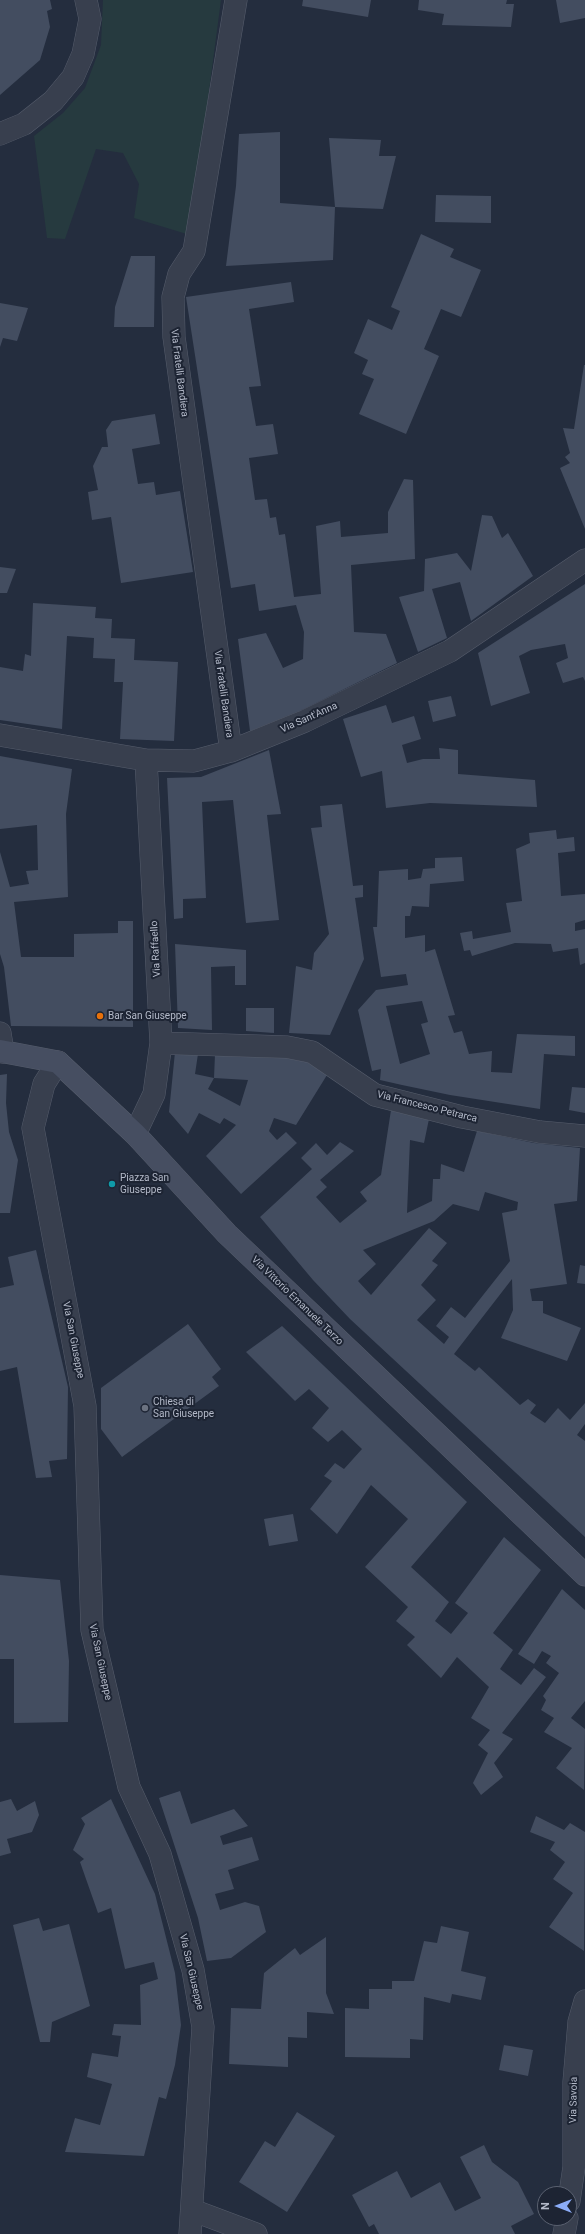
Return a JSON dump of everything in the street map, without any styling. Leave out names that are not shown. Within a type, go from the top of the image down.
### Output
[{"type":"street","points":[[0,134],[24,124],[53,101],[73,77],[83,54],[90,19],[86,0]]},
{"type":"street","name":"Via Fratelli Bandiera","points":[[231,751],[174,337],[173,297],[179,274],[194,251],[236,0]]},
{"type":"street","name":"Via Sant'Anna","points":[[0,735],[146,760],[194,761],[231,751],[305,721],[450,651],[585,560]]},
{"type":"street","name":"Via Raffaello","points":[[135,1134],[154,1094],[160,1043],[146,760]]},
{"type":"street","name":"Via Francesco Petrarca","points":[[160,1043],[287,1047],[312,1052],[375,1094],[462,1117],[540,1132],[585,1136]]},
{"type":"street","points":[[1,1045],[58,1062]]},
{"type":"street","name":"Via Vittorio Emanuele Terzo","points":[[58,1062],[135,1134],[227,1234],[585,1575]]},
{"type":"street","name":"Via San Giuseppe","points":[[58,1062],[44,1084],[33,1128],[85,1406],[92,1630],[128,1787],[160,1854],[193,1970],[203,2027],[190,2234]]},
{"type":"street","name":"Via Savoia","points":[[571,2186],[574,2167],[574,2074],[579,2022],[585,2001]]},
{"type":"street","points":[[192,2210],[256,2234]]},
{"type":"green space","points":[[103,0],[221,0],[190,235],[134,218],[139,184],[123,153],[96,149],[65,239],[47,238],[34,136],[63,113],[85,88],[101,45]]},
{"type":"building","points":[[0,0],[50,0],[52,9],[47,11],[50,27],[40,60],[0,95]]},
{"type":"building","points":[[303,0],[371,0],[368,17],[302,6]]},
{"type":"building","points":[[419,0],[507,0],[506,4],[514,4],[511,27],[442,25],[444,14],[418,10]]},
{"type":"building","points":[[556,0],[585,0],[585,18],[560,23]]},
{"type":"building","points":[[280,132],[280,203],[335,207],[333,260],[226,266],[236,186],[239,134]]},
{"type":"building","points":[[329,138],[381,140],[379,156],[396,156],[383,209],[335,207]]},
{"type":"building","points":[[436,195],[491,196],[491,223],[435,222]]},
{"type":"building","points":[[421,234],[454,249],[450,257],[481,270],[461,317],[441,309],[424,349],[439,356],[406,434],[359,414],[374,379],[362,374],[368,360],[354,353],[368,319],[392,330],[400,311],[391,307]]},
{"type":"building","points":[[131,256],[155,256],[154,327],[114,327],[115,307]]},
{"type":"building","points":[[291,282],[294,302],[249,309],[261,386],[249,387],[256,426],[273,424],[278,454],[249,458],[255,500],[267,499],[270,518],[276,517],[279,535],[285,534],[294,597],[321,594],[316,526],[340,521],[341,537],[388,533],[388,512],[404,479],[413,480],[415,559],[351,565],[354,632],[386,634],[397,663],[304,709],[250,731],[238,639],[266,633],[283,668],[303,659],[304,632],[296,605],[259,611],[255,584],[231,588],[186,297]]},
{"type":"building","points":[[0,303],[28,308],[17,341],[3,338],[0,347]]},
{"type":"building","points":[[584,365],[585,529],[560,468],[570,463],[565,457],[570,453],[563,428],[574,429]]},
{"type":"building","points":[[155,414],[160,444],[132,449],[138,484],[154,482],[156,495],[180,491],[193,572],[121,583],[111,517],[92,520],[88,492],[98,490],[93,466],[102,447],[108,447],[106,430],[112,421]]},
{"type":"building","points":[[482,515],[492,516],[502,538],[508,533],[533,576],[471,621],[460,582],[432,589],[447,638],[418,652],[399,597],[424,591],[425,559],[457,553],[471,571]]},
{"type":"building","points":[[0,567],[16,569],[7,593],[0,593]]},
{"type":"building","points":[[585,584],[585,681],[583,677],[563,683],[556,663],[568,658],[565,644],[531,650],[519,656],[530,693],[491,706],[478,653]]},
{"type":"building","points":[[33,603],[96,607],[95,618],[112,619],[111,638],[135,639],[134,660],[178,662],[174,741],[120,739],[123,682],[114,682],[115,659],[93,658],[94,638],[67,636],[62,729],[0,720],[0,667],[23,671],[25,654],[31,656]]},
{"type":"building","points":[[451,696],[456,716],[433,722],[428,701]]},
{"type":"building","points":[[386,705],[392,723],[414,716],[421,739],[402,745],[407,763],[423,759],[440,759],[439,748],[458,750],[458,774],[535,780],[537,807],[430,803],[386,808],[382,771],[361,777],[343,719]]},
{"type":"building","points":[[269,750],[281,814],[267,815],[279,920],[246,923],[233,800],[202,802],[206,898],[183,899],[183,918],[174,919],[167,778],[201,777]]},
{"type":"building","points":[[0,756],[72,769],[66,814],[68,897],[14,902],[21,957],[74,957],[74,934],[118,933],[118,921],[133,921],[133,1027],[11,1026],[4,967],[0,954],[0,852],[10,887],[29,884],[26,871],[38,870],[37,825],[0,829]]},
{"type":"building","points":[[342,804],[353,886],[363,885],[363,897],[355,898],[364,959],[330,1035],[289,1033],[296,966],[312,970],[314,953],[329,934],[311,828],[322,827],[320,806]]},
{"type":"building","points":[[556,830],[557,839],[574,837],[575,851],[558,853],[561,896],[585,894],[585,920],[575,923],[575,931],[585,929],[585,963],[580,965],[578,948],[553,952],[551,944],[515,943],[472,956],[470,950],[464,951],[460,933],[472,931],[473,939],[511,932],[506,903],[522,901],[516,849],[530,843],[529,833]]},
{"type":"building","points":[[462,857],[464,881],[430,884],[429,907],[412,906],[410,916],[405,916],[405,938],[425,935],[425,952],[435,949],[455,1015],[448,1016],[454,1033],[462,1031],[469,1054],[492,1051],[491,1072],[512,1073],[517,1034],[575,1036],[575,1056],[544,1054],[540,1109],[450,1095],[402,1085],[380,1080],[381,1069],[372,1071],[358,1010],[376,990],[408,985],[406,974],[381,977],[373,927],[377,927],[379,871],[408,869],[408,880],[421,878],[423,869],[435,868],[435,858]],"holes":[[[422,1001],[428,1022],[421,1024],[430,1054],[400,1064],[386,1006]]]},
{"type":"building","points":[[175,944],[246,950],[246,985],[235,985],[235,966],[211,967],[212,1030],[178,1028]]},
{"type":"building","points":[[246,1008],[274,1008],[274,1033],[246,1031]]},
{"type":"building","points":[[175,1052],[198,1054],[195,1074],[214,1078],[215,1054],[299,1057],[327,1075],[296,1125],[274,1118],[269,1131],[277,1140],[286,1132],[297,1143],[241,1194],[206,1156],[236,1125],[224,1118],[220,1124],[199,1113],[188,1134],[169,1112]],"holes":[[[214,1078],[248,1080],[240,1106],[208,1089]]]},
{"type":"building","points":[[7,1074],[6,1103],[9,1132],[18,1160],[10,1213],[0,1213],[0,1075]]},
{"type":"building","points":[[572,1087],[585,1088],[585,1113],[569,1110]]},
{"type":"building","points":[[391,1110],[429,1119],[424,1143],[410,1140],[407,1213],[432,1201],[433,1179],[440,1179],[441,1164],[464,1172],[477,1131],[534,1143],[580,1148],[577,1201],[554,1204],[567,1284],[530,1289],[532,1301],[543,1301],[543,1313],[581,1328],[567,1361],[501,1338],[513,1310],[512,1279],[454,1354],[475,1371],[479,1367],[520,1405],[528,1399],[536,1405],[530,1413],[545,1423],[558,1408],[570,1420],[585,1403],[585,1424],[577,1435],[585,1441],[585,1537],[350,1319],[313,1280],[260,1217],[312,1169],[301,1158],[316,1143],[327,1155],[340,1142],[354,1151],[320,1180],[327,1187],[316,1197],[340,1223],[367,1201],[360,1192],[381,1175]],"holes":[[[485,1192],[518,1202],[517,1210],[502,1213],[510,1261],[465,1318],[451,1307],[436,1326],[449,1337],[444,1344],[417,1320],[436,1300],[421,1285],[438,1265],[432,1261],[447,1243],[429,1228],[371,1295],[358,1281],[376,1264],[363,1250],[434,1221],[453,1204],[479,1211]]]},
{"type":"building","points":[[36,1250],[68,1387],[67,1459],[49,1461],[52,1477],[36,1478],[17,1367],[0,1371],[0,1288],[14,1285],[8,1257]]},
{"type":"building","points":[[580,1265],[585,1266],[585,1284],[577,1283]]},
{"type":"building","name":"Chiesa di San Giuseppe","points":[[188,1324],[221,1369],[212,1377],[219,1386],[122,1457],[101,1429],[101,1388]]},
{"type":"building","points":[[282,1326],[467,1502],[411,1567],[449,1602],[435,1621],[451,1634],[468,1613],[455,1603],[504,1537],[541,1570],[493,1633],[513,1650],[500,1669],[521,1685],[534,1668],[546,1677],[502,1733],[513,1739],[494,1763],[503,1777],[481,1795],[473,1783],[488,1753],[478,1745],[490,1730],[471,1718],[489,1687],[457,1657],[441,1678],[407,1645],[415,1637],[396,1621],[408,1607],[365,1567],[408,1519],[371,1485],[337,1534],[310,1509],[332,1481],[324,1476],[335,1463],[344,1469],[362,1449],[342,1430],[328,1442],[312,1428],[329,1408],[309,1389],[295,1401],[246,1352]]},
{"type":"building","points":[[293,1514],[298,1541],[269,1546],[264,1519]]},
{"type":"building","points":[[0,1575],[60,1580],[69,1661],[68,1722],[14,1723],[14,1659],[0,1659]]},
{"type":"building","points":[[562,1589],[585,1610],[585,1701],[571,1718],[585,1729],[584,1790],[556,1768],[572,1748],[544,1732],[554,1718],[541,1710],[546,1700],[543,1696],[559,1673],[546,1663],[551,1656],[542,1651],[534,1664],[518,1654]]},
{"type":"building","points":[[180,1791],[191,1824],[234,1809],[248,1826],[220,1836],[223,1845],[252,1837],[259,1860],[228,1870],[234,1889],[215,1894],[220,1910],[245,1902],[259,1906],[266,1932],[231,1958],[207,1961],[198,1918],[159,1798]]},
{"type":"building","points":[[11,1799],[17,1811],[35,1801],[39,1815],[32,1832],[7,1839],[11,1853],[0,1856],[0,1802]]},
{"type":"building","points":[[111,1799],[155,1894],[175,1973],[181,2025],[175,2065],[166,2099],[159,2097],[144,2156],[65,2152],[75,2118],[100,2125],[112,2084],[87,2077],[92,2053],[118,2057],[121,2036],[112,2035],[114,2024],[141,2025],[140,1985],[158,1979],[154,1962],[125,1969],[111,1908],[98,1913],[80,1862],[84,1859],[73,1850],[85,1824],[81,1818]]},
{"type":"building","points":[[536,1816],[564,1830],[570,1823],[585,1832],[584,1951],[549,1927],[573,1893],[553,1879],[565,1862],[550,1850],[555,1842],[530,1832]]},
{"type":"building","points":[[39,1918],[43,1931],[69,1924],[90,2006],[52,2022],[50,2042],[40,2042],[13,1925]]},
{"type":"building","points":[[441,1926],[469,1932],[461,1971],[486,1977],[481,2000],[452,1994],[450,2003],[424,1997],[423,2040],[410,2039],[410,2058],[345,2057],[345,2008],[369,2009],[369,1989],[392,1989],[392,1981],[414,1981],[424,1941],[437,1943]]},
{"type":"building","points":[[326,1937],[326,1993],[334,2014],[307,2012],[307,2038],[288,2037],[288,2067],[229,2064],[231,2008],[261,2009],[264,1973],[295,1948],[300,1955]]},
{"type":"building","points":[[504,2045],[533,2050],[528,2076],[499,2070]]},
{"type":"building","points":[[297,2112],[335,2136],[287,2212],[239,2182],[265,2141],[275,2147]]},
{"type":"building","points":[[484,2145],[492,2162],[518,2182],[534,2214],[511,2226],[515,2234],[379,2234],[374,2224],[369,2227],[352,2195],[397,2171],[411,2198],[440,2182],[455,2211],[481,2198],[460,2157]]},
{"type":"place","name":"Bar San Giuseppe","points":[[100,1016]]},
{"type":"place","name":"Piazza San Giuseppe","points":[[112,1184]]},
{"type":"place","name":"Chiesa di San Giuseppe","points":[[145,1408]]}]
